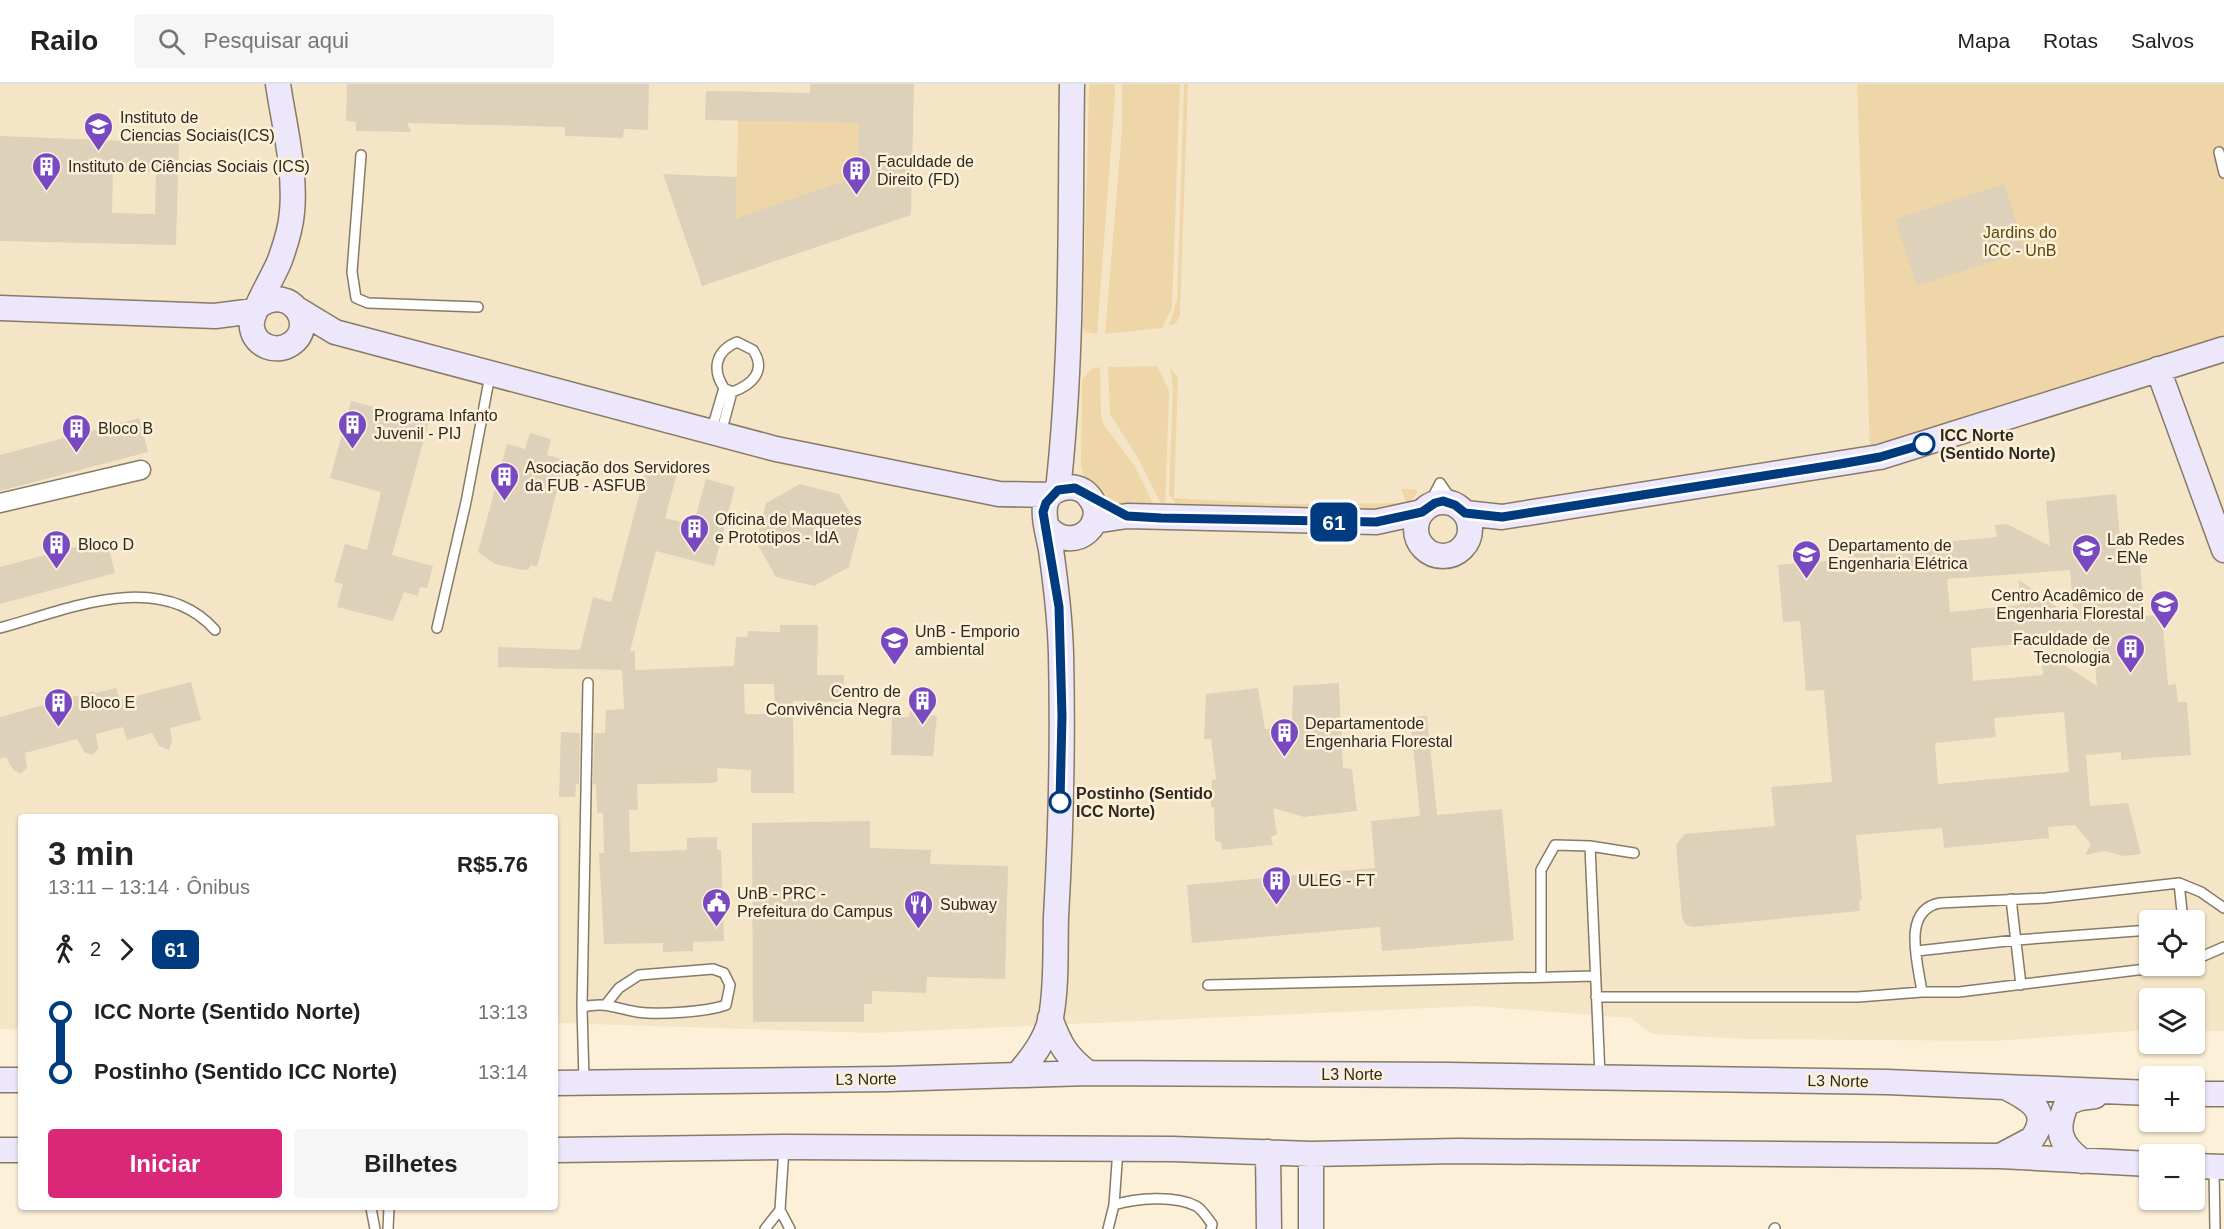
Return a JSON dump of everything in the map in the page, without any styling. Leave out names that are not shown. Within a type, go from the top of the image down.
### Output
[{"type":"street","points":[[254,336],[252,319],[281,257],[292,213],[291,174],[278,84]]},
{"type":"street","points":[[1068,492],[1065,423],[1069,344],[1072,84]]},
{"type":"street","points":[[281,257],[294,305],[302,324],[296,340]]},
{"type":"street","points":[[0,308],[215,316],[257,308],[275,298],[294,305],[335,332],[716,434],[907,478],[999,495],[1068,492],[1127,516]]},
{"type":"street","points":[[215,316],[274,349],[290,345],[296,340],[335,332]]},
{"type":"street","points":[[1094,521],[1127,516],[1376,522],[1425,509],[1443,501],[1460,509],[1502,517],[1880,457],[2224,349]]},
{"type":"street","points":[[2158,369],[2224,550]]},
{"type":"street","points":[[0,503],[141,470]]},
{"type":"street","points":[[999,495],[1046,525],[1061,538],[1070,539],[1085,534],[1094,521],[1094,505],[1068,492]]},
{"type":"street","points":[[1017,1075],[1034,1055],[1050,1018],[1059,877],[1062,716],[1059,607],[1043,512],[1068,492]]},
{"type":"street","points":[[1425,509],[1415,526],[1416,535],[1425,550],[1441,557],[1457,553],[1468,541],[1502,517]]},
{"type":"street","points":[[1460,509],[1470,525],[1468,541]]},
{"type":"street","points":[[1376,522],[1416,535]]},
{"type":"street","points":[[1059,607],[1070,539]]},
{"type":"street","points":[[1050,1018],[1059,1042],[1070,1058],[1088,1073]]},
{"type":"street","name":"L3 Norte","points":[[558,1083],[1088,1073],[1600,1076],[2005,1086],[2139,1093]]},
{"type":"street","points":[[0,1080],[18,1080]]},
{"type":"street","points":[[2000,1156],[2028,1142],[2035,1135],[2039,1116],[2034,1102],[2005,1086]]},
{"type":"street","points":[[2082,1161],[2070,1152],[2060,1139],[2059,1126],[2067,1103],[2080,1098],[2139,1093]]},
{"type":"street","points":[[2205,1094],[2224,1095]]},
{"type":"street","points":[[558,1150],[784,1147],[1118,1149],[1311,1154],[1457,1151],[2000,1156],[2139,1164]]},
{"type":"street","points":[[0,1150],[18,1150]]},
{"type":"street","points":[[1268,1152],[1269,1229]]},
{"type":"street","points":[[1311,1154],[1311,1229]]},
{"type":"lane","points":[[2219,152],[2224,173]]},
{"type":"lane","points":[[361,155],[352,272],[356,298],[368,303],[478,307]]},
{"type":"lane","points":[[736,342],[742,343],[753,350],[757,356],[756,372],[750,384],[728,390],[717,378],[718,356],[728,345],[736,342]]},
{"type":"lane","points":[[437,628],[466,502],[490,373]]},
{"type":"lane","points":[[716,434],[728,390]]},
{"type":"lane","points":[[0,628],[109,597],[153,598],[177,604],[203,616],[215,630]]},
{"type":"lane","points":[[584,1083],[582,1007],[588,683]]},
{"type":"lane","points":[[1541,977],[1541,870],[1555,845],[1590,846],[1634,853]]},
{"type":"lane","points":[[1590,846],[1600,1076]]},
{"type":"lane","points":[[2179,883],[2182,910]]},
{"type":"lane","points":[[1922,992],[1915,925],[1920,913],[1928,905],[2046,898],[2179,883],[2201,892],[2224,908]]},
{"type":"lane","points":[[2011,899],[2021,985]]},
{"type":"lane","points":[[1917,951],[2016,940],[2139,931]]},
{"type":"lane","points":[[2205,955],[2224,947]]},
{"type":"lane","points":[[582,1007],[607,1003],[638,1012],[711,1010],[726,1005],[730,985],[724,973],[713,969],[639,975],[619,988],[607,1003]]},
{"type":"lane","points":[[1596,997],[1858,997],[1922,992],[1959,992],[2139,970]]},
{"type":"lane","points":[[1208,985],[1595,976]]},
{"type":"lane","points":[[784,1147],[780,1210],[790,1229]]},
{"type":"lane","points":[[1108,1229],[1114,1205],[1118,1149]]},
{"type":"lane","points":[[2211,1166],[2215,1229]]},
{"type":"lane","points":[[1114,1205],[1135,1199],[1168,1200],[1197,1206],[1212,1224],[1211,1229]]},
{"type":"lane","points":[[371,1210],[375,1229]]},
{"type":"lane","points":[[388,1229],[389,1210]]},
{"type":"lane","points":[[765,1229],[780,1210]]},
{"type":"shaded area","points":[[0,84],[2224,84],[2224,1031],[2205,1031],[2205,988],[2139,988],[2139,1031],[1995,1041],[1747,1039],[1652,1034],[1630,1018],[1476,1006],[873,1033],[558,1023],[558,814],[18,814],[18,1030],[0,1029]]},
{"type":"green space","points":[[1089,84],[1115,84],[1097,334],[1085,332],[1083,326]]},
{"type":"green space","points":[[1122,84],[1180,84],[1172,308],[1162,328],[1105,334],[1122,129]]},
{"type":"green space","points":[[1184,84],[1188,84],[1180,315],[1176,323],[1169,326],[1177,300]]},
{"type":"green space","name":"Jardins do ICC - UnB","points":[[1857,84],[2224,84],[2224,345],[1870,450]]},
{"type":"green space","points":[[738,120],[859,123],[858,176],[736,218]]},
{"type":"green space","points":[[1157,366],[1169,391],[1165,512],[1138,458],[1110,414],[1108,367]]},
{"type":"green space","points":[[1100,367],[1101,415],[1104,425],[1134,465],[1157,511],[1110,504],[1095,493],[1085,477],[1081,465],[1082,380],[1091,369]]},
{"type":"green space","points":[[1170,368],[1178,377],[1174,498],[1283,504],[1407,503],[1401,489],[1415,489],[1418,492],[1402,511],[1177,506],[1169,494],[1173,387]]},
{"type":"building","points":[[347,84],[649,84],[648,130],[624,129],[623,138],[565,136],[565,127],[407,123],[411,132],[356,131],[356,122],[346,121]]},
{"type":"building","name":"Faculdade de Direito (FD)","points":[[810,84],[914,84],[911,215],[702,286],[663,174],[737,177],[736,218],[858,176],[859,123],[705,120],[706,91],[810,93]]},
{"type":"building","name":"Instituto de Ciências Sociais (ICS)","points":[[0,136],[179,143],[176,245],[0,241]],"holes":[[[113,171],[156,172],[155,214],[112,213]]]},
{"type":"building","points":[[2004,184],[2025,251],[1917,286],[1895,219]]},
{"type":"building","points":[[351,401],[429,421],[392,555],[433,566],[427,588],[420,587],[418,596],[404,592],[393,621],[337,607],[343,584],[334,582],[345,544],[367,550],[381,492],[330,478]]},
{"type":"building","name":"Bloco B","points":[[139,418],[148,452],[0,491],[0,455]]},
{"type":"building","name":"Asociação dos Servidores da FUB - ASFUB","points":[[530,433],[551,439],[547,455],[565,460],[537,567],[530,565],[529,569],[522,570],[495,564],[478,552],[507,444],[525,449]]},
{"type":"building","points":[[648,462],[678,470],[665,518],[693,525],[706,479],[735,487],[714,566],[656,551],[630,651],[635,651],[635,670],[734,666],[736,637],[747,637],[748,631],[780,632],[780,625],[818,625],[817,675],[844,675],[843,702],[793,701],[794,793],[751,793],[751,770],[717,768],[718,781],[714,783],[637,784],[638,810],[629,810],[630,852],[687,850],[687,838],[717,837],[717,850],[721,850],[724,941],[693,942],[693,951],[663,952],[663,943],[604,944],[599,853],[604,853],[603,813],[597,813],[596,784],[593,784],[594,733],[605,733],[606,710],[624,709],[622,670],[498,667],[498,647],[580,650],[593,597],[611,602]],"holes":[[[744,684],[774,684],[775,714],[745,714]]]},
{"type":"building","points":[[800,484],[839,494],[859,528],[849,567],[814,586],[776,577],[756,542],[766,503]]},
{"type":"building","name":"Faculdade de Tecnologia","points":[[2116,494],[2121,548],[2130,547],[2131,565],[2140,564],[2144,616],[2162,615],[2168,685],[2176,684],[2178,702],[2187,702],[2191,755],[2121,760],[2121,752],[2086,755],[2090,806],[2128,803],[2141,854],[2123,856],[2105,851],[2085,855],[2091,844],[2075,825],[2048,827],[2049,838],[1944,848],[1942,828],[1856,835],[1862,899],[1859,902],[1860,911],[1693,927],[1686,925],[1682,918],[1676,845],[1685,834],[1775,826],[1771,787],[1832,782],[1824,690],[1806,691],[1800,621],[1783,622],[1778,565],[1848,559],[1848,553],[1867,552],[1866,549],[1997,537],[1995,525],[2007,524],[2050,546],[2046,501]],"holes":[[[2070,570],[2074,619],[2019,580],[2020,605],[1950,612],[1947,579]],[[2093,639],[2097,686],[2041,650],[2043,675],[1973,681],[1971,648]],[[2064,712],[2069,772],[1938,784],[1935,743],[1996,737],[1994,718]]]},
{"type":"building","name":"Bloco D","points":[[106,539],[115,573],[0,604],[0,567]]},
{"type":"building","name":"Bloco E","points":[[191,682],[201,720],[170,728],[172,741],[169,750],[159,746],[152,733],[127,740],[123,727],[96,734],[98,749],[93,755],[85,753],[77,739],[25,753],[27,768],[21,774],[13,770],[6,757],[0,759],[0,717],[94,691],[95,693],[116,688],[120,700]]},
{"type":"building","name":"Departamentode Engenharia Florestal","points":[[1339,683],[1343,768],[1352,769],[1357,811],[1304,817],[1273,808],[1277,834],[1271,837],[1273,845],[1222,850],[1221,842],[1215,841],[1214,807],[1211,807],[1212,780],[1216,779],[1211,739],[1204,739],[1206,694],[1258,688],[1265,729],[1292,729],[1293,686]]},
{"type":"building","points":[[910,711],[937,716],[933,756],[891,755],[892,717],[909,717]]},
{"type":"building","points":[[1427,716],[1437,815],[1502,809],[1514,940],[1382,951],[1380,927],[1192,943],[1187,885],[1375,868],[1371,821],[1420,816],[1410,717]]},
{"type":"building","points":[[561,732],[580,733],[579,784],[576,784],[575,797],[559,797]]},
{"type":"building","points":[[870,821],[870,848],[931,850],[930,864],[1008,866],[1005,979],[927,977],[926,993],[872,991],[872,1004],[864,1004],[864,1022],[753,1022],[752,823]]},
{"type":"bus line","name":"61","points":[[1060,802],[1062,716],[1059,607],[1048,528],[1043,512],[1050,495],[1058,490],[1066,487],[1083,491],[1127,516],[1376,522],[1422,512],[1428,506],[1443,501],[1461,508],[1465,513],[1502,517],[1840,464],[1880,457],[1924,444]]},
{"type":"place","name":"Instituto de Ciencias Sociais(ICS)","points":[[99,152]]},
{"type":"place","name":"Instituto de Ciências Sociais (ICS)","points":[[47,192]]},
{"type":"place","name":"Faculdade de Direito (FD)","points":[[856,196]]},
{"type":"place","name":"ICC Norte (Sentido Norte)","points":[[1924,444]]},
{"type":"place","name":"Programa Infanto Juvenil - PIJ","points":[[353,450]]},
{"type":"place","name":"Bloco B","points":[[77,454]]},
{"type":"place","name":"Asociação dos Servidores da FUB - ASFUB","points":[[504,502]]},
{"type":"place","name":"Oficina de Maquetes e Prototipos - IdA","points":[[694,554]]},
{"type":"place","name":"Bloco D","points":[[57,570]]},
{"type":"place","name":"Lab Redes - ENe","points":[[2086,574]]},
{"type":"place","name":"Departamento de Engenharia Elétrica","points":[[1807,580]]},
{"type":"place","name":"Centro Acadêmico de Engenharia Florestal","points":[[2165,630]]},
{"type":"place","name":"UnB - Emporio ambiental","points":[[894,666]]},
{"type":"place","name":"Faculdade de Tecnologia","points":[[2131,674]]},
{"type":"place","name":"Centro de Convivência Negra","points":[[922,726]]},
{"type":"place","name":"Bloco E","points":[[59,728]]},
{"type":"place","name":"Departamentode Engenharia Florestal","points":[[1284,758]]},
{"type":"place","name":"Postinho (Sentido ICC Norte)","points":[[1060,802]]},
{"type":"place","name":"ULEG - FT","points":[[1277,906]]},
{"type":"place","name":"UnB - PRC - Prefeitura do Campus","points":[[716,928]]},
{"type":"place","name":"Subway","points":[[919,930]]}]
